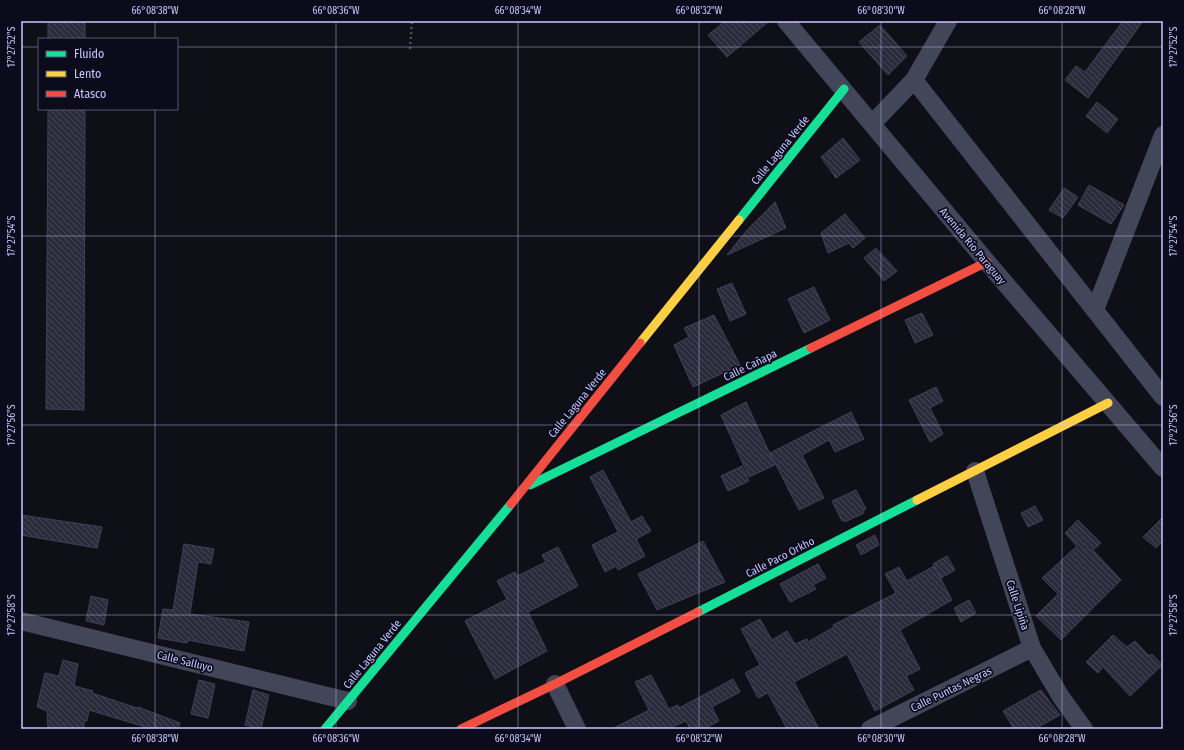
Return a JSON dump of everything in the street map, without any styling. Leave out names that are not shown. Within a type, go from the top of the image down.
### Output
[{"type":"street","name":"Avenida Río Paraguay","points":[[786,21],[987,262],[1163,468]]},
{"type":"street","points":[[872,124],[914,80],[948,21]]},
{"type":"street","points":[[914,80],[1163,397]]},
{"type":"street","name":"Calle Laguna Verde","points":[[325,729],[523,488],[844,89]]},
{"type":"street","points":[[1095,310],[1163,135]]},
{"type":"street","name":"Calle Cañapa","points":[[523,488],[987,262]]},
{"type":"street","name":"Calle Paco Orkho","points":[[461,729],[555,684],[1108,403]]},
{"type":"street","name":"Calle Lipiña","points":[[974,472],[1032,648],[1061,697],[1084,729]]},
{"type":"street","name":"Calle Salluyo","points":[[21,621],[348,701]]},
{"type":"street","name":"Calle Puntas Negras","points":[[870,729],[1032,648]]},
{"type":"street","points":[[555,684],[578,729]]},
{"type":"path","points":[[410,49],[412,21]]},
{"type":"building","points":[[48,21],[85,21],[85,38],[48,38]]},
{"type":"building","points":[[725,21],[769,21],[727,57],[708,35]]},
{"type":"building","points":[[1123,21],[1143,21],[1088,98],[1065,80],[1076,66],[1085,72]]},
{"type":"building","points":[[880,25],[907,56],[888,75],[859,42]]},
{"type":"building","points":[[1097,102],[1118,119],[1107,133],[1086,116]]},
{"type":"building","points":[[48,110],[85,110],[84,410],[46,409]]},
{"type":"building","points":[[843,138],[860,160],[836,178],[821,157]]},
{"type":"building","points":[[1089,185],[1124,205],[1111,224],[1078,205]]},
{"type":"building","points":[[1064,188],[1078,197],[1063,218],[1049,210]]},
{"type":"building","points":[[775,202],[786,228],[727,255],[747,230]]},
{"type":"building","points":[[845,214],[865,238],[853,248],[849,243],[828,253],[821,233]]},
{"type":"building","points":[[876,248],[897,271],[884,281],[864,258]]},
{"type":"building","points":[[732,283],[746,314],[730,321],[717,289]]},
{"type":"building","points":[[814,287],[830,320],[804,333],[788,299]]},
{"type":"building","points":[[922,313],[933,335],[915,343],[905,320]]},
{"type":"building","points":[[714,315],[740,365],[693,387],[674,345],[689,337],[684,328]]},
{"type":"building","points":[[936,387],[943,401],[930,408],[943,434],[930,442],[909,400]]},
{"type":"building","points":[[746,402],[775,465],[749,477],[721,415]]},
{"type":"building","points":[[851,412],[864,439],[835,452],[829,440],[802,455],[824,498],[799,510],[770,453]]},
{"type":"building","points":[[742,466],[749,481],[728,491],[721,476]]},
{"type":"building","points":[[603,470],[631,522],[642,516],[651,531],[636,539],[645,556],[618,570],[616,566],[605,572],[592,545],[618,532],[590,477]]},
{"type":"building","points":[[856,490],[866,509],[863,511],[864,513],[845,522],[844,520],[842,521],[832,501]]},
{"type":"building","points":[[1035,506],[1043,520],[1028,527],[1021,513]]},
{"type":"building","points":[[21,515],[102,527],[97,548],[21,535]]},
{"type":"building","points":[[1163,517],[1163,540],[1156,548],[1143,537]]},
{"type":"building","points":[[1078,520],[1101,543],[1093,550],[1121,580],[1061,640],[1036,616],[1058,594],[1042,578],[1077,546],[1065,533]]},
{"type":"building","points":[[875,535],[879,545],[861,555],[856,545]]},
{"type":"building","points":[[703,541],[725,582],[657,610],[638,574]]},
{"type":"building","points":[[184,544],[214,549],[211,564],[198,562],[190,614],[249,622],[244,651],[188,640],[187,643],[158,638],[163,609],[173,610]]},
{"type":"building","points":[[558,547],[578,586],[528,612],[547,651],[495,679],[465,621],[507,599],[497,581],[515,572],[517,576],[546,562],[542,555]]},
{"type":"building","points":[[947,556],[955,570],[941,578],[933,564]]},
{"type":"building","points":[[818,564],[826,578],[813,585],[816,589],[790,602],[780,584]]},
{"type":"building","points":[[934,566],[952,600],[900,630],[920,669],[906,676],[914,690],[875,711],[847,654],[794,682],[819,729],[787,729],[768,693],[758,698],[745,673],[760,665],[741,629],[760,619],[772,640],[787,631],[795,644],[807,639],[808,642],[834,627],[833,625],[896,593],[885,574],[899,567],[907,581]]},
{"type":"building","points":[[91,596],[108,600],[104,625],[86,621]]},
{"type":"building","points":[[969,600],[976,613],[961,622],[954,608]]},
{"type":"building","points":[[1113,635],[1127,647],[1135,641],[1149,656],[1152,654],[1162,665],[1130,696],[1103,667],[1098,673],[1086,662]]},
{"type":"building","points":[[63,660],[78,664],[74,686],[93,691],[92,693],[137,708],[138,707],[180,723],[178,729],[152,729],[89,710],[87,721],[84,721],[84,729],[48,729],[47,711],[37,707],[45,673],[59,676]]},
{"type":"building","points":[[651,675],[669,709],[678,705],[679,708],[733,679],[740,692],[712,707],[719,721],[704,729],[690,729],[686,721],[667,729],[612,729],[649,710],[635,682]]},
{"type":"building","points":[[199,680],[215,684],[208,718],[191,714]]},
{"type":"building","points":[[253,690],[269,695],[261,729],[245,725]]},
{"type":"building","points":[[1041,690],[1060,715],[1035,729],[1014,729],[1003,711]]},
{"type":"traffic: fast","points":[[739,220],[844,89]]},
{"type":"traffic: fast","points":[[530,485],[811,348]]},
{"type":"traffic: fast","points":[[698,612],[917,500]]},
{"type":"traffic: fast","points":[[325,729],[511,504]]},
{"type":"traffic: slow","points":[[640,343],[739,220]]},
{"type":"traffic: slow","points":[[917,500],[1108,403]]},
{"type":"traffic: jam","points":[[811,348],[987,262]]},
{"type":"traffic: jam","points":[[511,504],[640,343]]},
{"type":"traffic: jam","points":[[461,729],[555,684],[698,612]]}]
